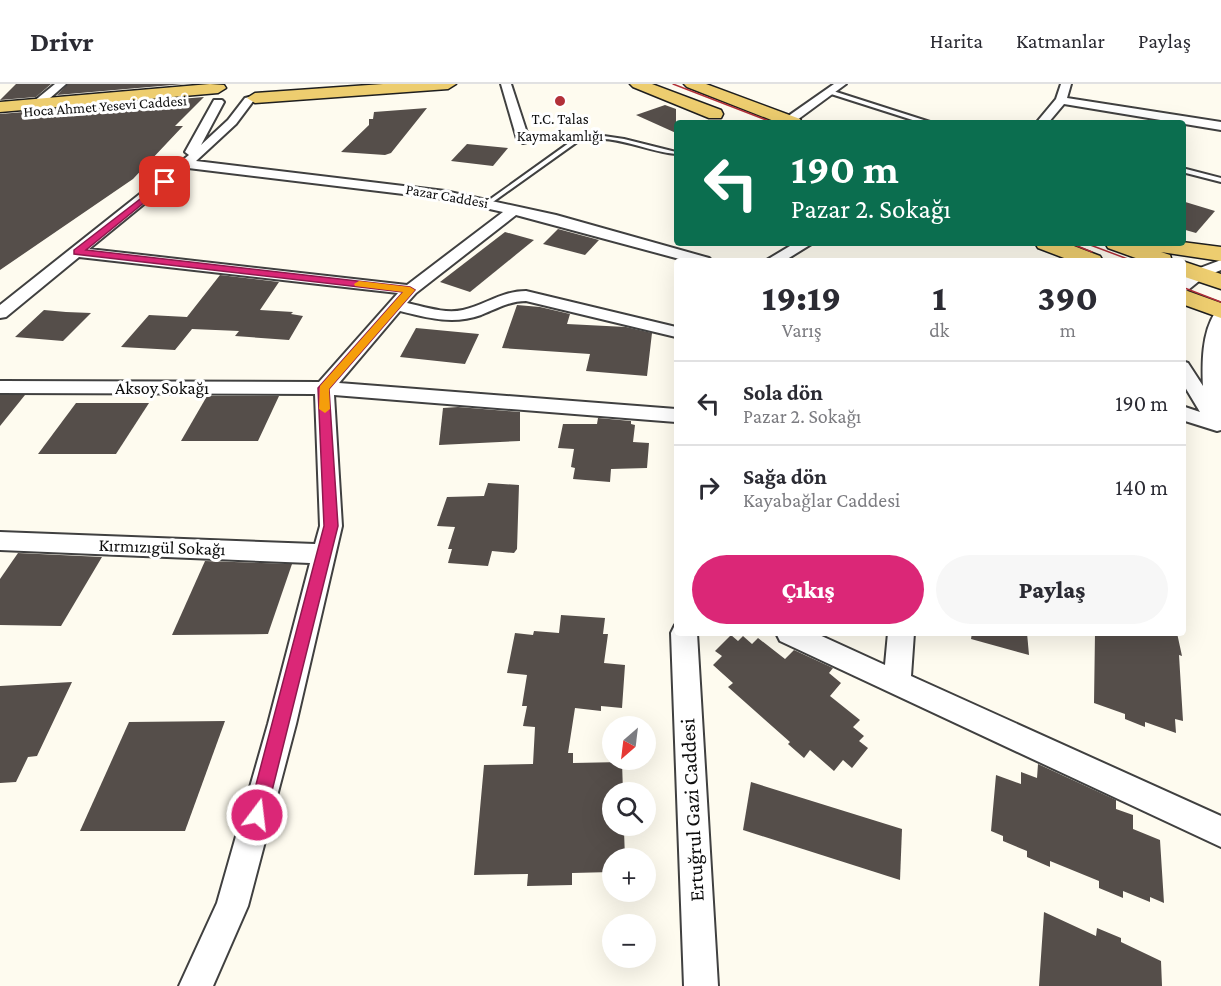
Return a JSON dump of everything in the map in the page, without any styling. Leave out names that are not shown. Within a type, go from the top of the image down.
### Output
[{"type":"main road","points":[[217,93],[235,84]]},
{"type":"main road","points":[[255,92],[316,84]]},
{"type":"main road","points":[[217,93],[448,84]]},
{"type":"main road","points":[[638,84],[727,119]]},
{"type":"main road","points":[[692,84],[786,120]]},
{"type":"main road","name":"Hoca Ahmet Yesevi Caddesi","points":[[0,107],[217,93]]},
{"type":"main road","name":"Hoca Ahmet Yesevi Caddesi","points":[[0,114],[217,93]]},
{"type":"main road","points":[[1054,246],[1084,258]]},
{"type":"main road","points":[[1124,246],[1156,258]]},
{"type":"main road","points":[[1165,246],[1221,254]]},
{"type":"main road","points":[[1187,276],[1221,282]]},
{"type":"main road","points":[[1186,299],[1220,322]]},
{"type":"street","points":[[37,104],[61,84]]},
{"type":"street","points":[[506,84],[523,139]]},
{"type":"street","points":[[794,120],[841,84]]},
{"type":"street","points":[[1044,120],[1061,100],[1066,84]]},
{"type":"street","points":[[0,313],[221,134],[255,92]]},
{"type":"street","points":[[185,164],[217,93]]},
{"type":"street","points":[[1061,100],[1184,120]]},
{"type":"street","points":[[1186,120],[1221,126]]},
{"type":"street","name":"Pazar Caddesi","points":[[185,164],[411,189],[488,203],[691,258]]},
{"type":"street","points":[[196,986],[232,906],[282,724],[331,526],[324,388],[403,297],[515,209]]},
{"type":"street","points":[[778,258],[800,246]]},
{"type":"street","points":[[78,252],[403,297],[442,315],[459,316],[507,297],[526,296],[674,333]]},
{"type":"street","points":[[1187,276],[1221,265]]},
{"type":"street","points":[[1219,428],[1210,373],[1220,322]]},
{"type":"street","points":[[1186,374],[1219,428]]},
{"type":"street","name":"Aksoy Sokağı","points":[[0,387],[324,388],[674,416]]},
{"type":"street","points":[[1186,415],[1219,428]]},
{"type":"street","name":"Kırmızıgül Sokağı","points":[[0,541],[324,554]]},
{"type":"street","name":"Ertuğrul Gazi Caddesi","points":[[684,636],[701,986]]},
{"type":"street","points":[[795,636],[1221,832]]},
{"type":"street","points":[[897,683],[901,636]]},
{"type":"lane","points":[[830,92],[919,120]]},
{"type":"lane","points":[[488,203],[580,138],[595,136],[674,153]]},
{"type":"lane","points":[[1186,171],[1221,180]]},
{"type":"building","points":[[16,84],[51,84],[36,97],[0,100]]},
{"type":"building","points":[[68,84],[184,84],[57,95]]},
{"type":"building","points":[[204,97],[175,126],[183,126],[133,179],[0,270],[0,114]]},
{"type":"building","points":[[665,105],[676,109],[674,132],[636,115]]},
{"type":"building","points":[[427,108],[391,153],[385,155],[341,152],[369,125],[369,119],[373,119],[374,112]]},
{"type":"building","points":[[467,144],[508,148],[493,166],[451,161]]},
{"type":"building","points":[[1186,202],[1215,211],[1196,233],[1186,230]]},
{"type":"building","points":[[558,229],[599,240],[585,255],[543,244]]},
{"type":"building","points":[[505,232],[534,240],[470,292],[440,282]]},
{"type":"building","points":[[220,275],[279,282],[260,310],[293,312],[291,314],[303,316],[289,340],[235,336],[239,331],[192,329],[175,350],[121,347],[149,315],[187,317]]},
{"type":"building","points":[[517,305],[540,307],[570,314],[567,324],[626,327],[652,333],[647,376],[586,371],[590,354],[502,348]]},
{"type":"building","points":[[44,310],[91,313],[63,341],[15,337]]},
{"type":"building","points":[[416,328],[479,334],[465,364],[400,357]]},
{"type":"building","points":[[0,395],[25,395],[0,426]]},
{"type":"building","points":[[207,396],[279,396],[258,441],[181,441]]},
{"type":"building","points":[[76,403],[149,403],[116,454],[38,454]]},
{"type":"building","points":[[443,408],[520,412],[520,441],[439,445]]},
{"type":"building","points":[[598,418],[631,421],[631,424],[635,425],[633,442],[649,443],[647,468],[611,469],[610,482],[573,479],[575,468],[571,467],[574,449],[558,448],[563,424],[597,424]]},
{"type":"building","points":[[488,483],[519,485],[517,549],[514,553],[492,551],[488,566],[448,563],[452,549],[448,549],[455,527],[437,526],[447,497],[484,496]]},
{"type":"building","points":[[18,553],[102,557],[61,626],[0,625],[0,579]]},
{"type":"building","points":[[205,561],[292,564],[268,634],[172,635]]},
{"type":"building","points":[[561,615],[605,618],[603,634],[608,634],[604,663],[625,665],[622,708],[601,706],[601,711],[575,708],[568,753],[573,753],[573,763],[602,762],[602,770],[622,770],[623,782],[602,782],[602,836],[624,836],[625,848],[602,848],[602,872],[572,873],[572,885],[527,886],[528,874],[474,875],[484,765],[533,764],[535,727],[523,726],[527,706],[522,706],[527,675],[507,673],[515,633],[533,635],[534,631],[559,633]]},
{"type":"building","points":[[730,636],[738,641],[743,636],[752,644],[758,638],[785,659],[794,650],[833,668],[829,673],[841,683],[830,696],[860,720],[853,727],[864,736],[859,741],[868,748],[852,768],[843,760],[834,771],[810,750],[804,758],[788,744],[790,742],[728,687],[733,683],[713,665],[722,656],[715,651]]},
{"type":"building","points":[[972,636],[1027,636],[1029,655],[971,639]]},
{"type":"building","points":[[1095,636],[1178,636],[1182,656],[1179,655],[1183,721],[1175,719],[1176,733],[1145,722],[1145,727],[1125,719],[1125,714],[1094,703]]},
{"type":"building","points":[[72,682],[37,756],[28,757],[16,782],[0,783],[0,686]]},
{"type":"building","points":[[225,721],[185,831],[80,831],[129,722]]},
{"type":"building","points":[[1038,764],[1116,800],[1116,809],[1133,815],[1133,829],[1160,840],[1164,903],[1150,897],[1150,902],[1123,891],[1123,898],[1099,888],[1099,881],[1050,861],[1050,867],[1027,857],[1027,851],[1003,841],[1003,836],[991,831],[996,775],[1021,784],[1021,772],[1037,778]]},
{"type":"building","points":[[751,782],[902,829],[900,880],[743,830]]},
{"type":"building","points":[[1044,912],[1096,936],[1097,928],[1121,938],[1121,942],[1161,961],[1162,986],[1039,986]]},
{"type":"tram line","points":[[673,84],[766,120]]},
{"type":"tram line","points":[[1077,246],[1092,252]]},
{"type":"tram line","points":[[1093,246],[1125,258]]},
{"type":"tram line","points":[[1186,289],[1221,302]]},
{"type":"slow traffic","points":[[325,409],[324,388],[410,290],[359,284]]},
{"type":"place","name":"T.C. Talas Kaymakamlığı","points":[[560,101]]},
{"type":"route","points":[[165,182],[78,252],[410,290],[324,388],[331,526],[257,815]]}]
